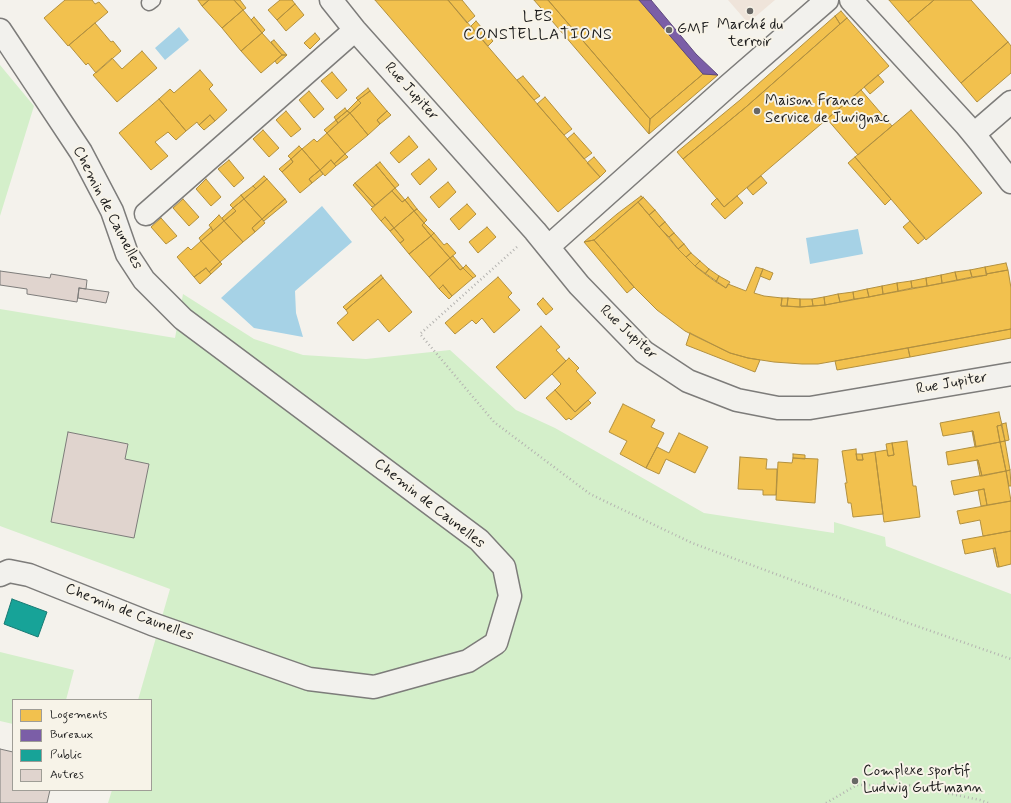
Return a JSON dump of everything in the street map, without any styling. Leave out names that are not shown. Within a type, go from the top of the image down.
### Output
[{"type":"street","name":"Rue Jupiter","points":[[331,0],[355,30],[541,239],[579,285],[644,352],[688,381],[737,400],[778,408],[810,408],[1011,374]]},
{"type":"street","points":[[541,239],[728,86],[827,0]]},
{"type":"street","points":[[851,0],[974,134],[1011,182]]},
{"type":"street","name":"Chemin de Caunelles","points":[[0,30],[81,152],[112,211],[127,254],[144,280],[183,318],[479,540],[504,567],[510,596],[496,643],[468,661],[374,687],[309,679],[152,624],[29,575],[10,571],[0,575]]},
{"type":"street","points":[[146,214],[355,30]]},
{"type":"street","points":[[974,134],[1011,102]]},
{"type":"path","points":[[541,239],[420,334],[494,422],[590,494],[692,543],[908,623],[1011,659]]},
{"type":"path","points":[[826,803],[857,785],[909,786],[980,800],[988,803]]},
{"type":"shaded area","name":"Marché du terroir","points":[[728,0],[775,0],[748,23]]},
{"type":"green space","points":[[0,65],[34,106],[0,216]]},
{"type":"green space","points":[[183,294],[254,339],[303,355],[366,359],[450,350],[516,410],[555,428],[704,513],[834,533],[834,522],[885,537],[886,546],[1011,594],[1011,803],[108,803],[112,791],[152,791],[152,699],[138,699],[170,589],[0,526],[0,309],[175,338]]},
{"type":"green space","points":[[0,652],[74,670],[66,699],[12,699],[12,724],[0,721]]},
{"type":"water","points":[[179,27],[189,40],[165,60],[155,48]]},
{"type":"water","points":[[322,206],[352,242],[295,291],[296,313],[303,337],[254,328],[221,298]]},
{"type":"water","points":[[858,229],[863,254],[810,264],[806,238]]},
{"type":"building: Logements","points":[[65,0],[92,0],[95,4],[99,2],[108,12],[68,46],[44,18]]},
{"type":"building: Logements","points":[[198,0],[209,0],[202,6]]},
{"type":"building: Logements","points":[[209,0],[234,0],[243,10],[222,28],[202,6]]},
{"type":"building: Logements","points":[[234,0],[240,0],[246,8],[243,10]]},
{"type":"building: Logements","points":[[280,0],[292,0],[295,4],[277,20],[268,10]]},
{"type":"building: Logements","points":[[375,0],[448,0],[600,177],[558,212]]},
{"type":"building: Logements","points":[[448,0],[462,0],[475,16],[467,23]]},
{"type":"building: Logements","points":[[534,0],[548,0],[650,119],[649,134]]},
{"type":"building: Logements","points":[[548,0],[639,0],[703,74],[650,119]]},
{"type":"building: Logements","points":[[889,0],[934,0],[908,22]]},
{"type":"building: Logements","points":[[934,0],[971,0],[1008,42],[961,83],[908,22]]},
{"type":"building: Logements","points":[[295,4],[304,15],[286,31],[277,20]]},
{"type":"building: Logements","points":[[243,10],[262,33],[241,51],[222,28]]},
{"type":"building: Logements","points":[[841,11],[847,18],[840,24],[835,16]]},
{"type":"building: Logements","points":[[835,16],[840,24],[746,107],[683,159],[677,152],[740,100]]},
{"type":"building: Logements","points":[[254,17],[265,30],[262,33],[251,20]]},
{"type":"building: Logements","points":[[847,18],[889,66],[724,207],[683,159],[746,107]]},
{"type":"building: Logements","points":[[476,21],[493,41],[488,46],[471,26]]},
{"type":"building: Logements","points":[[95,23],[111,42],[113,41],[121,51],[96,73],[88,63],[86,65],[69,45]]},
{"type":"building: Logements","points":[[262,33],[282,55],[261,73],[241,51]]},
{"type":"building: Logements","points":[[315,33],[320,39],[310,49],[304,43]]},
{"type":"building: Logements","points":[[274,40],[287,55],[282,55],[271,42]]},
{"type":"building: Logements","points":[[1008,42],[1011,46],[1011,73],[977,102],[961,83]]},
{"type":"building: Logements","points":[[142,51],[157,68],[117,102],[93,75],[112,58],[122,69]]},
{"type":"building: Logements","points":[[282,55],[287,55],[277,64],[275,61]]},
{"type":"building: Logements","points":[[200,70],[213,85],[209,89],[227,110],[215,121],[210,115],[199,125],[197,122],[186,131],[159,99],[170,89],[174,93]]},
{"type":"building: Logements","points":[[332,72],[347,90],[337,99],[321,81]]},
{"type":"building: Logements","points":[[703,74],[718,75],[649,134],[650,119]]},
{"type":"building: Logements","points":[[878,75],[884,82],[870,94],[864,87]]},
{"type":"building: Logements","points":[[523,76],[540,96],[534,100],[517,80]]},
{"type":"building: Logements","points":[[368,88],[370,91],[358,100],[356,98]]},
{"type":"building: Logements","points":[[861,90],[892,126],[858,155],[827,119]]},
{"type":"building: Logements","points":[[309,91],[324,109],[314,118],[299,100]]},
{"type":"building: Logements","points":[[370,91],[387,111],[377,120],[380,124],[368,135],[350,113],[361,103],[358,100]]},
{"type":"building: Logements","points":[[545,97],[572,129],[564,135],[537,104]]},
{"type":"building: Logements","points":[[159,99],[186,131],[176,140],[168,132],[155,142],[168,156],[151,170],[119,133]]},
{"type":"building: Logements","points":[[358,100],[361,103],[350,113],[347,111]]},
{"type":"building: Logements","points":[[345,108],[347,111],[336,120],[334,117]]},
{"type":"building: Logements","points":[[911,110],[982,193],[926,240],[855,157]]},
{"type":"building: Logements","points":[[286,111],[301,129],[291,137],[276,120]]},
{"type":"building: Logements","points":[[347,111],[350,113],[338,123],[336,120]]},
{"type":"building: Logements","points":[[387,111],[391,115],[380,124],[377,120]]},
{"type":"building: Logements","points":[[350,113],[368,135],[345,154],[327,133]]},
{"type":"building: Logements","points":[[210,115],[215,121],[204,130],[199,125]]},
{"type":"building: Logements","points":[[336,120],[338,123],[327,133],[324,130]]},
{"type":"building: Logements","points":[[263,130],[279,148],[269,157],[253,139]]},
{"type":"building: Logements","points":[[327,133],[345,154],[334,164],[331,160],[320,170],[302,149],[314,139],[317,142]]},
{"type":"building: Logements","points":[[574,133],[592,153],[584,159],[567,139]]},
{"type":"building: Logements","points":[[409,136],[418,147],[399,163],[390,153]]},
{"type":"building: Logements","points":[[299,146],[302,149],[291,159],[288,156]]},
{"type":"building: Logements","points":[[302,149],[320,170],[309,179],[312,183],[300,193],[282,172],[293,162],[291,159]]},
{"type":"building: Logements","points":[[345,154],[348,157],[336,166],[334,164]]},
{"type":"building: Logements","points":[[594,157],[606,171],[600,177],[587,163]]},
{"type":"building: Logements","points":[[855,157],[891,199],[885,205],[848,163]]},
{"type":"building: Logements","points":[[291,159],[293,162],[282,172],[279,169]]},
{"type":"building: Logements","points":[[429,159],[437,169],[420,185],[411,174]]},
{"type":"building: Logements","points":[[229,160],[244,178],[234,187],[218,169]]},
{"type":"building: Logements","points":[[331,160],[336,166],[325,176],[320,170]]},
{"type":"building: Logements","points":[[380,162],[399,185],[395,188],[376,165]]},
{"type":"building: Logements","points":[[376,165],[395,188],[375,205],[355,183]]},
{"type":"building: Logements","points":[[320,170],[323,174],[312,183],[309,179]]},
{"type":"building: Logements","points":[[264,176],[267,179],[256,189],[253,186]]},
{"type":"building: Logements","points":[[761,176],[767,183],[753,195],[747,188]]},
{"type":"building: Logements","points":[[206,179],[221,197],[211,206],[196,189]]},
{"type":"building: Logements","points":[[267,179],[285,199],[262,219],[244,199]]},
{"type":"building: Logements","points":[[448,182],[456,192],[439,208],[430,197]]},
{"type":"building: Logements","points":[[355,183],[375,205],[372,207],[353,185]]},
{"type":"building: Logements","points":[[253,186],[256,189],[244,199],[241,195]]},
{"type":"building: Logements","points":[[395,188],[405,200],[402,202],[392,191]]},
{"type":"building: Logements","points":[[392,191],[402,202],[405,200],[414,211],[394,228],[385,217],[381,221],[371,209]]},
{"type":"building: Logements","points":[[241,195],[244,199],[233,208],[230,205]]},
{"type":"building: Logements","points":[[641,196],[643,198],[594,240],[584,242],[617,214]]},
{"type":"building: Logements","points":[[737,196],[743,203],[725,219],[711,204],[717,198],[724,207]]},
{"type":"building: Logements","points":[[408,197],[417,209],[414,211],[405,200]]},
{"type":"building: Logements","points":[[643,197],[655,210],[649,215],[638,202]]},
{"type":"building: Logements","points":[[183,199],[199,217],[189,226],[173,208]]},
{"type":"building: Logements","points":[[244,199],[262,219],[252,228],[255,232],[243,242],[224,221],[236,211],[233,208]]},
{"type":"building: Logements","points":[[285,199],[287,202],[264,221],[262,219]]},
{"type":"building: Logements","points":[[638,202],[678,249],[695,266],[726,288],[728,284],[746,291],[756,267],[763,269],[754,293],[782,298],[781,306],[800,307],[825,305],[1008,270],[1011,288],[1011,329],[818,364],[774,362],[748,358],[730,353],[685,331],[657,310],[634,287],[594,240]]},
{"type":"building: Logements","points":[[467,204],[476,214],[459,230],[450,219]]},
{"type":"building: Logements","points":[[233,208],[236,211],[224,221],[222,218]]},
{"type":"building: Logements","points":[[417,209],[427,220],[424,223],[414,211]]},
{"type":"building: Logements","points":[[655,210],[665,222],[659,227],[649,215]]},
{"type":"building: Logements","points":[[414,211],[424,223],[422,225],[431,236],[409,254],[400,243],[404,240],[394,228]]},
{"type":"building: Logements","points":[[219,215],[224,221],[213,231],[209,225]]},
{"type":"building: Logements","points":[[385,217],[394,228],[390,231],[381,221]]},
{"type":"building: Logements","points":[[161,218],[177,236],[166,244],[151,227]]},
{"type":"building: Logements","points":[[262,219],[265,223],[255,232],[252,228]]},
{"type":"building: Logements","points":[[224,221],[243,242],[220,262],[201,241]]},
{"type":"building: Logements","points":[[910,221],[925,238],[918,244],[903,227]]},
{"type":"building: Logements","points":[[665,222],[674,233],[669,237],[659,227]]},
{"type":"building: Logements","points":[[424,223],[434,233],[431,236],[422,225]]},
{"type":"building: Logements","points":[[211,227],[213,231],[201,241],[199,238]]},
{"type":"building: Logements","points":[[487,227],[496,237],[478,253],[469,242]]},
{"type":"building: Logements","points":[[394,228],[404,240],[400,243],[390,231]]},
{"type":"building: Logements","points":[[434,233],[444,245],[447,243],[456,253],[450,258],[431,236]]},
{"type":"building: Logements","points":[[674,233],[684,244],[678,249],[669,237]]},
{"type":"building: Logements","points":[[431,236],[450,258],[429,277],[409,254]]},
{"type":"building: Logements","points":[[594,240],[634,287],[627,293],[584,242]]},
{"type":"building: Logements","points":[[201,241],[220,262],[209,272],[206,268],[194,277],[177,257],[188,247],[191,250]]},
{"type":"building: Logements","points":[[684,244],[691,253],[686,257],[678,249]]},
{"type":"building: Logements","points":[[691,253],[700,261],[695,266],[686,257]]},
{"type":"building: Logements","points":[[453,256],[463,268],[460,270],[450,258]]},
{"type":"building: Logements","points":[[450,258],[460,270],[463,268],[473,278],[452,296],[443,285],[439,289],[429,277]]},
{"type":"building: Logements","points":[[700,261],[709,269],[705,274],[695,266]]},
{"type":"building: Logements","points":[[220,262],[222,264],[211,274],[209,272]]},
{"type":"building: Logements","points":[[1006,263],[1008,270],[986,274],[985,267]]},
{"type":"building: Logements","points":[[466,265],[476,276],[473,278],[463,268]]},
{"type":"building: Logements","points":[[985,267],[987,275],[972,277],[970,270]]},
{"type":"building: Logements","points":[[206,268],[211,274],[200,284],[194,277]]},
{"type":"building: Logements","points":[[709,269],[719,276],[716,282],[705,274]]},
{"type":"building: Logements","points":[[763,269],[773,273],[770,280],[760,276]]},
{"type":"building: Logements","points":[[970,270],[972,277],[957,280],[955,272]]},
{"type":"building: Logements","points":[[955,272],[957,280],[942,283],[941,275]]},
{"type":"building: Logements","points":[[381,275],[383,278],[346,310],[343,307]]},
{"type":"building: Logements","points":[[941,275],[942,283],[927,286],[926,278]]},
{"type":"building: Logements","points":[[719,276],[730,282],[726,288],[716,282]]},
{"type":"building: Logements","points":[[498,277],[512,293],[508,297],[520,310],[494,333],[482,318],[476,324],[472,320],[455,334],[445,323]]},
{"type":"building: Logements","points":[[383,278],[412,312],[389,332],[378,319],[353,341],[337,323],[348,313],[346,310]]},
{"type":"building: Logements","points":[[926,278],[927,286],[912,288],[911,281]]},
{"type":"building: Logements","points":[[911,281],[912,288],[898,291],[897,283]]},
{"type":"building: Logements","points":[[897,283],[898,291],[883,294],[882,286]]},
{"type":"building: Logements","points":[[443,285],[452,296],[449,299],[439,289]]},
{"type":"building: Logements","points":[[882,286],[883,294],[869,297],[867,289]]},
{"type":"building: Logements","points":[[867,289],[869,297],[854,299],[853,292]]},
{"type":"building: Logements","points":[[853,292],[854,299],[840,302],[838,294]]},
{"type":"building: Logements","points":[[838,294],[840,302],[825,305],[824,297]]},
{"type":"building: Logements","points":[[824,297],[825,305],[813,306],[812,299]]},
{"type":"building: Logements","points":[[543,298],[553,309],[546,315],[537,304]]},
{"type":"building: Logements","points":[[782,298],[788,298],[787,306],[781,306]]},
{"type":"building: Logements","points":[[788,298],[800,299],[800,307],[787,306]]},
{"type":"building: Logements","points":[[800,299],[812,299],[813,306],[800,307]]},
{"type":"building: Logements","points":[[541,326],[560,347],[556,350],[566,361],[525,399],[496,367]]},
{"type":"building: Logements","points":[[1011,329],[1011,338],[910,357],[908,348]]},
{"type":"building: Logements","points":[[690,333],[730,353],[760,360],[755,372],[686,345]]},
{"type":"building: Logements","points":[[908,348],[910,357],[837,370],[835,361]]},
{"type":"building: Logements","points":[[569,358],[579,368],[576,371],[596,393],[575,412],[555,390],[561,384],[552,374]]},
{"type":"building: Logements","points":[[555,390],[575,412],[588,400],[591,403],[571,420],[569,418],[566,420],[546,398]]},
{"type":"building: Logements","points":[[623,404],[655,420],[651,427],[664,433],[646,468],[620,454],[627,441],[609,432]]},
{"type":"building: Logements","points":[[999,412],[1002,425],[997,426],[1000,442],[976,447],[973,431],[943,436],[940,423]]},
{"type":"building: Logements","points":[[1006,423],[1009,440],[1005,441],[1001,424]]},
{"type":"building: Logements","points":[[1002,425],[1005,441],[1000,442],[997,426]]},
{"type":"building: Logements","points":[[973,431],[976,447],[975,447]]},
{"type":"building: Logements","points":[[679,433],[708,447],[695,473],[666,459],[659,474],[646,468],[657,447],[669,453]]},
{"type":"building: Logements","points":[[907,441],[913,486],[916,486],[920,517],[884,522],[875,452],[887,450],[888,456],[894,455],[892,443]]},
{"type":"building: Logements","points":[[1005,441],[1010,470],[1006,471],[1000,442]]},
{"type":"building: Logements","points":[[1000,442],[1006,471],[982,476],[978,460],[948,465],[946,452]]},
{"type":"building: Logements","points":[[892,443],[894,455],[888,456],[886,444]]},
{"type":"building: Logements","points":[[856,449],[857,460],[863,460],[862,454],[875,452],[883,514],[853,517],[851,503],[848,503],[845,483],[847,483],[842,451]]},
{"type":"building: Logements","points":[[793,454],[805,455],[805,459],[793,458]]},
{"type":"building: Logements","points":[[856,454],[862,454],[863,460],[857,460]]},
{"type":"building: Logements","points":[[740,457],[767,459],[766,469],[777,469],[776,495],[763,495],[763,490],[738,489]]},
{"type":"building: Logements","points":[[793,458],[818,459],[815,503],[776,500],[778,462],[792,463]]},
{"type":"building: Logements","points":[[978,460],[982,476],[980,476]]},
{"type":"building: Logements","points":[[1010,470],[1011,486],[1009,486],[1006,471]]},
{"type":"building: Logements","points":[[1006,471],[1011,501],[987,505],[984,489],[954,495],[951,481]]},
{"type":"building: Logements","points":[[984,489],[987,505],[981,506],[978,490]]},
{"type":"building: Logements","points":[[1011,501],[1011,531],[983,536],[980,520],[960,524],[957,511]]},
{"type":"building: Logements","points":[[1011,531],[1011,564],[999,567],[995,548],[965,554],[962,540]]},
{"type":"building: Logements","points":[[995,548],[999,567],[997,567],[993,549]]},
{"type":"building: Bureaux","points":[[639,0],[651,0],[696,54],[718,75],[703,74]]},
{"type":"building: Public","points":[[12,599],[47,612],[38,637],[4,624]]},
{"type":"building: Autres","points":[[0,271],[50,278],[51,274],[87,280],[86,289],[79,288],[77,302],[27,294],[27,289],[0,285]]},
{"type":"building: Autres","points":[[79,288],[109,292],[106,303],[78,298]]},
{"type":"building: Autres","points":[[68,432],[128,444],[125,459],[149,464],[134,538],[51,522]]},
{"type":"building: Autres","points":[[0,749],[12,752],[12,791],[50,791],[47,803],[0,803]]},
{"type":"place","name":"Marché du terroir","points":[[750,11]]},
{"type":"place","name":"GMF","points":[[669,30]]},
{"type":"place","name":"Maison France Service de Juvignac","points":[[757,111]]},
{"type":"place","name":"Complexe sportif Ludwig Guttmann","points":[[855,781]]},
{"type":"district","name":"LES CONSTELLATIONS","points":[[538,27]]}]
